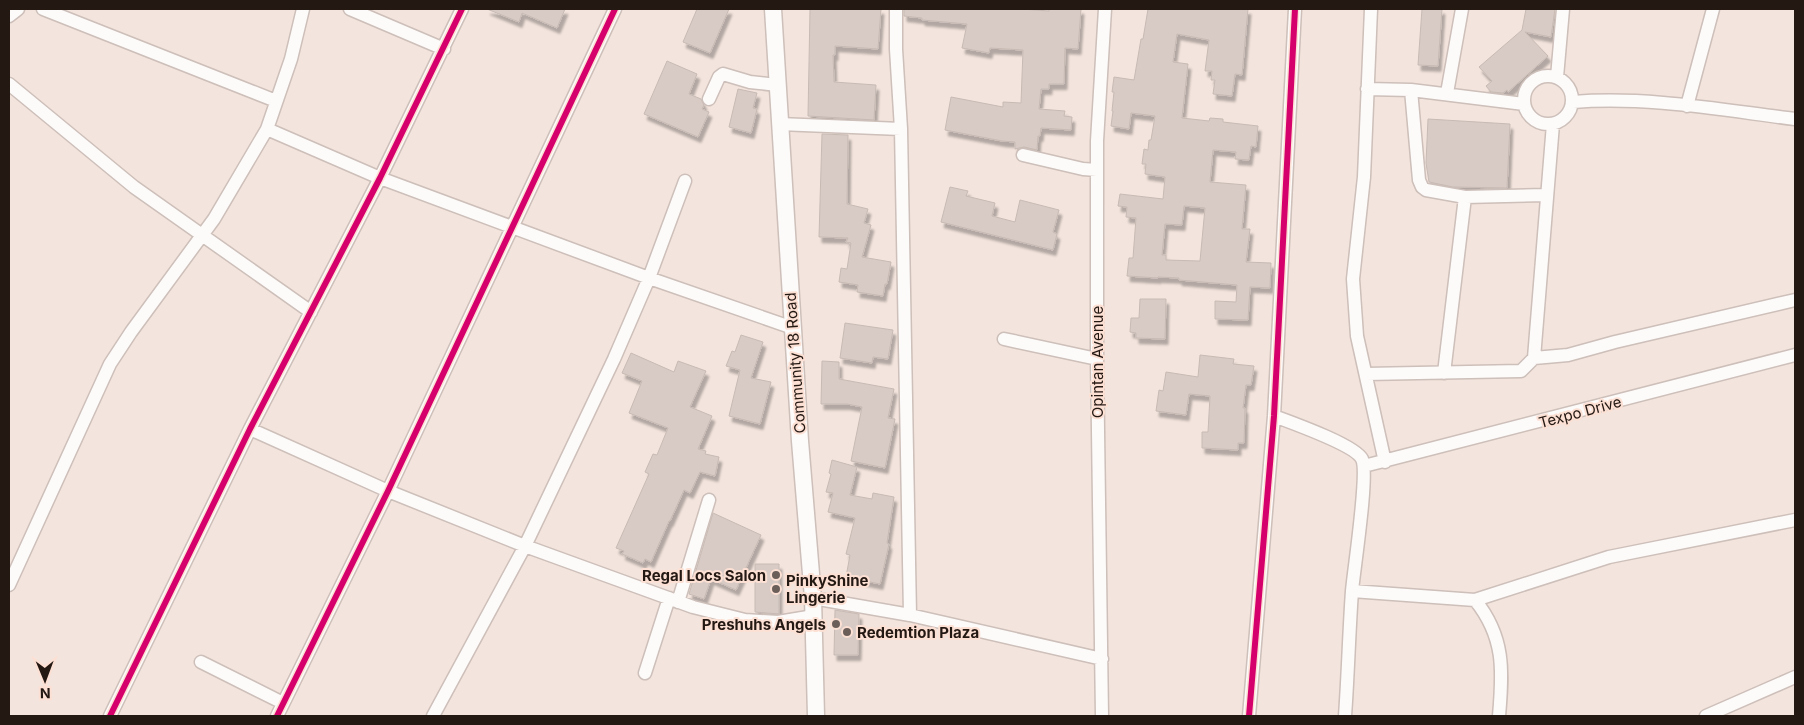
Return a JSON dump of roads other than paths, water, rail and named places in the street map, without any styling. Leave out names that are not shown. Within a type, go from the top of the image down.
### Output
[{"type":"main road","name":"Community 18 Road","points":[[773,9],[800,442],[813,598],[816,716]]},
{"type":"street","points":[[9,16],[18,9]]},
{"type":"street","points":[[43,9],[276,101]]},
{"type":"street","points":[[9,585],[110,364],[131,332],[214,219],[267,129],[291,59],[303,9]]},
{"type":"street","points":[[350,9],[444,49]]},
{"type":"street","points":[[110,716],[250,429],[380,178],[462,9]]},
{"type":"street","points":[[277,716],[388,491],[615,9]]},
{"type":"street","points":[[896,9],[896,49],[901,129],[910,615]]},
{"type":"street","name":"Opintan Avenue","points":[[1102,716],[1096,359],[1097,170],[1105,9]]},
{"type":"street","points":[[1249,716],[1274,416],[1295,9]]},
{"type":"street","points":[[1371,9],[1366,89],[1364,177],[1353,280],[1358,336],[1385,462]]},
{"type":"street","points":[[1446,93],[1462,9]]},
{"type":"street","points":[[1557,77],[1563,9]]},
{"type":"street","points":[[1687,106],[1713,9]]},
{"type":"street","points":[[709,99],[719,77],[723,74],[750,82],[777,85]]},
{"type":"street","points":[[1544,76],[1557,77],[1567,84],[1571,90],[1573,102],[1572,108],[1564,119],[1553,124],[1534,120],[1529,116],[1524,104],[1525,92],[1533,81],[1544,76]]},
{"type":"street","points":[[1366,89],[1446,93],[1524,104]]},
{"type":"street","points":[[10,90],[134,187],[311,312]]},
{"type":"street","points":[[1411,90],[1419,180],[1422,187],[1426,190],[1465,197],[1546,195]]},
{"type":"street","points":[[1573,102],[1606,99],[1687,106],[1795,119]]},
{"type":"street","points":[[779,124],[901,129]]},
{"type":"street","points":[[1534,358],[1553,124]]},
{"type":"street","points":[[267,129],[380,178],[512,228],[793,328]]},
{"type":"street","points":[[1022,156],[1097,170]]},
{"type":"street","points":[[436,715],[525,546],[614,359],[649,278],[685,181]]},
{"type":"street","points":[[1444,373],[1465,197]]},
{"type":"street","points":[[1366,374],[1521,371],[1534,358],[1568,355],[1634,337],[1795,300]]},
{"type":"street","points":[[1004,339],[1096,359]]},
{"type":"street","name":"Texpo Drive","points":[[1364,466],[1795,355]]},
{"type":"street","points":[[1274,416],[1315,432],[1355,452],[1362,458],[1364,466],[1352,590],[1345,716]]},
{"type":"street","points":[[250,429],[388,491],[525,546],[673,600],[745,620],[778,622],[814,616]]},
{"type":"street","points":[[645,673],[709,500]]},
{"type":"street","points":[[1352,590],[1475,600],[1609,557],[1795,520]]},
{"type":"street","points":[[813,598],[910,615],[1102,659]]},
{"type":"street","points":[[1475,600],[1487,615],[1498,645],[1502,679],[1499,716]]},
{"type":"street","points":[[201,662],[283,703]]},
{"type":"street","points":[[1706,716],[1795,677]]},
{"type":"place","name":"Regal Locs Salon","points":[[776,575]]},
{"type":"place","name":"PinkyShine Lingerie","points":[[776,589]]},
{"type":"place","name":"Preshuhs Angels","points":[[836,624]]},
{"type":"place","name":"Redemtion Plaza","points":[[847,632]]}]
